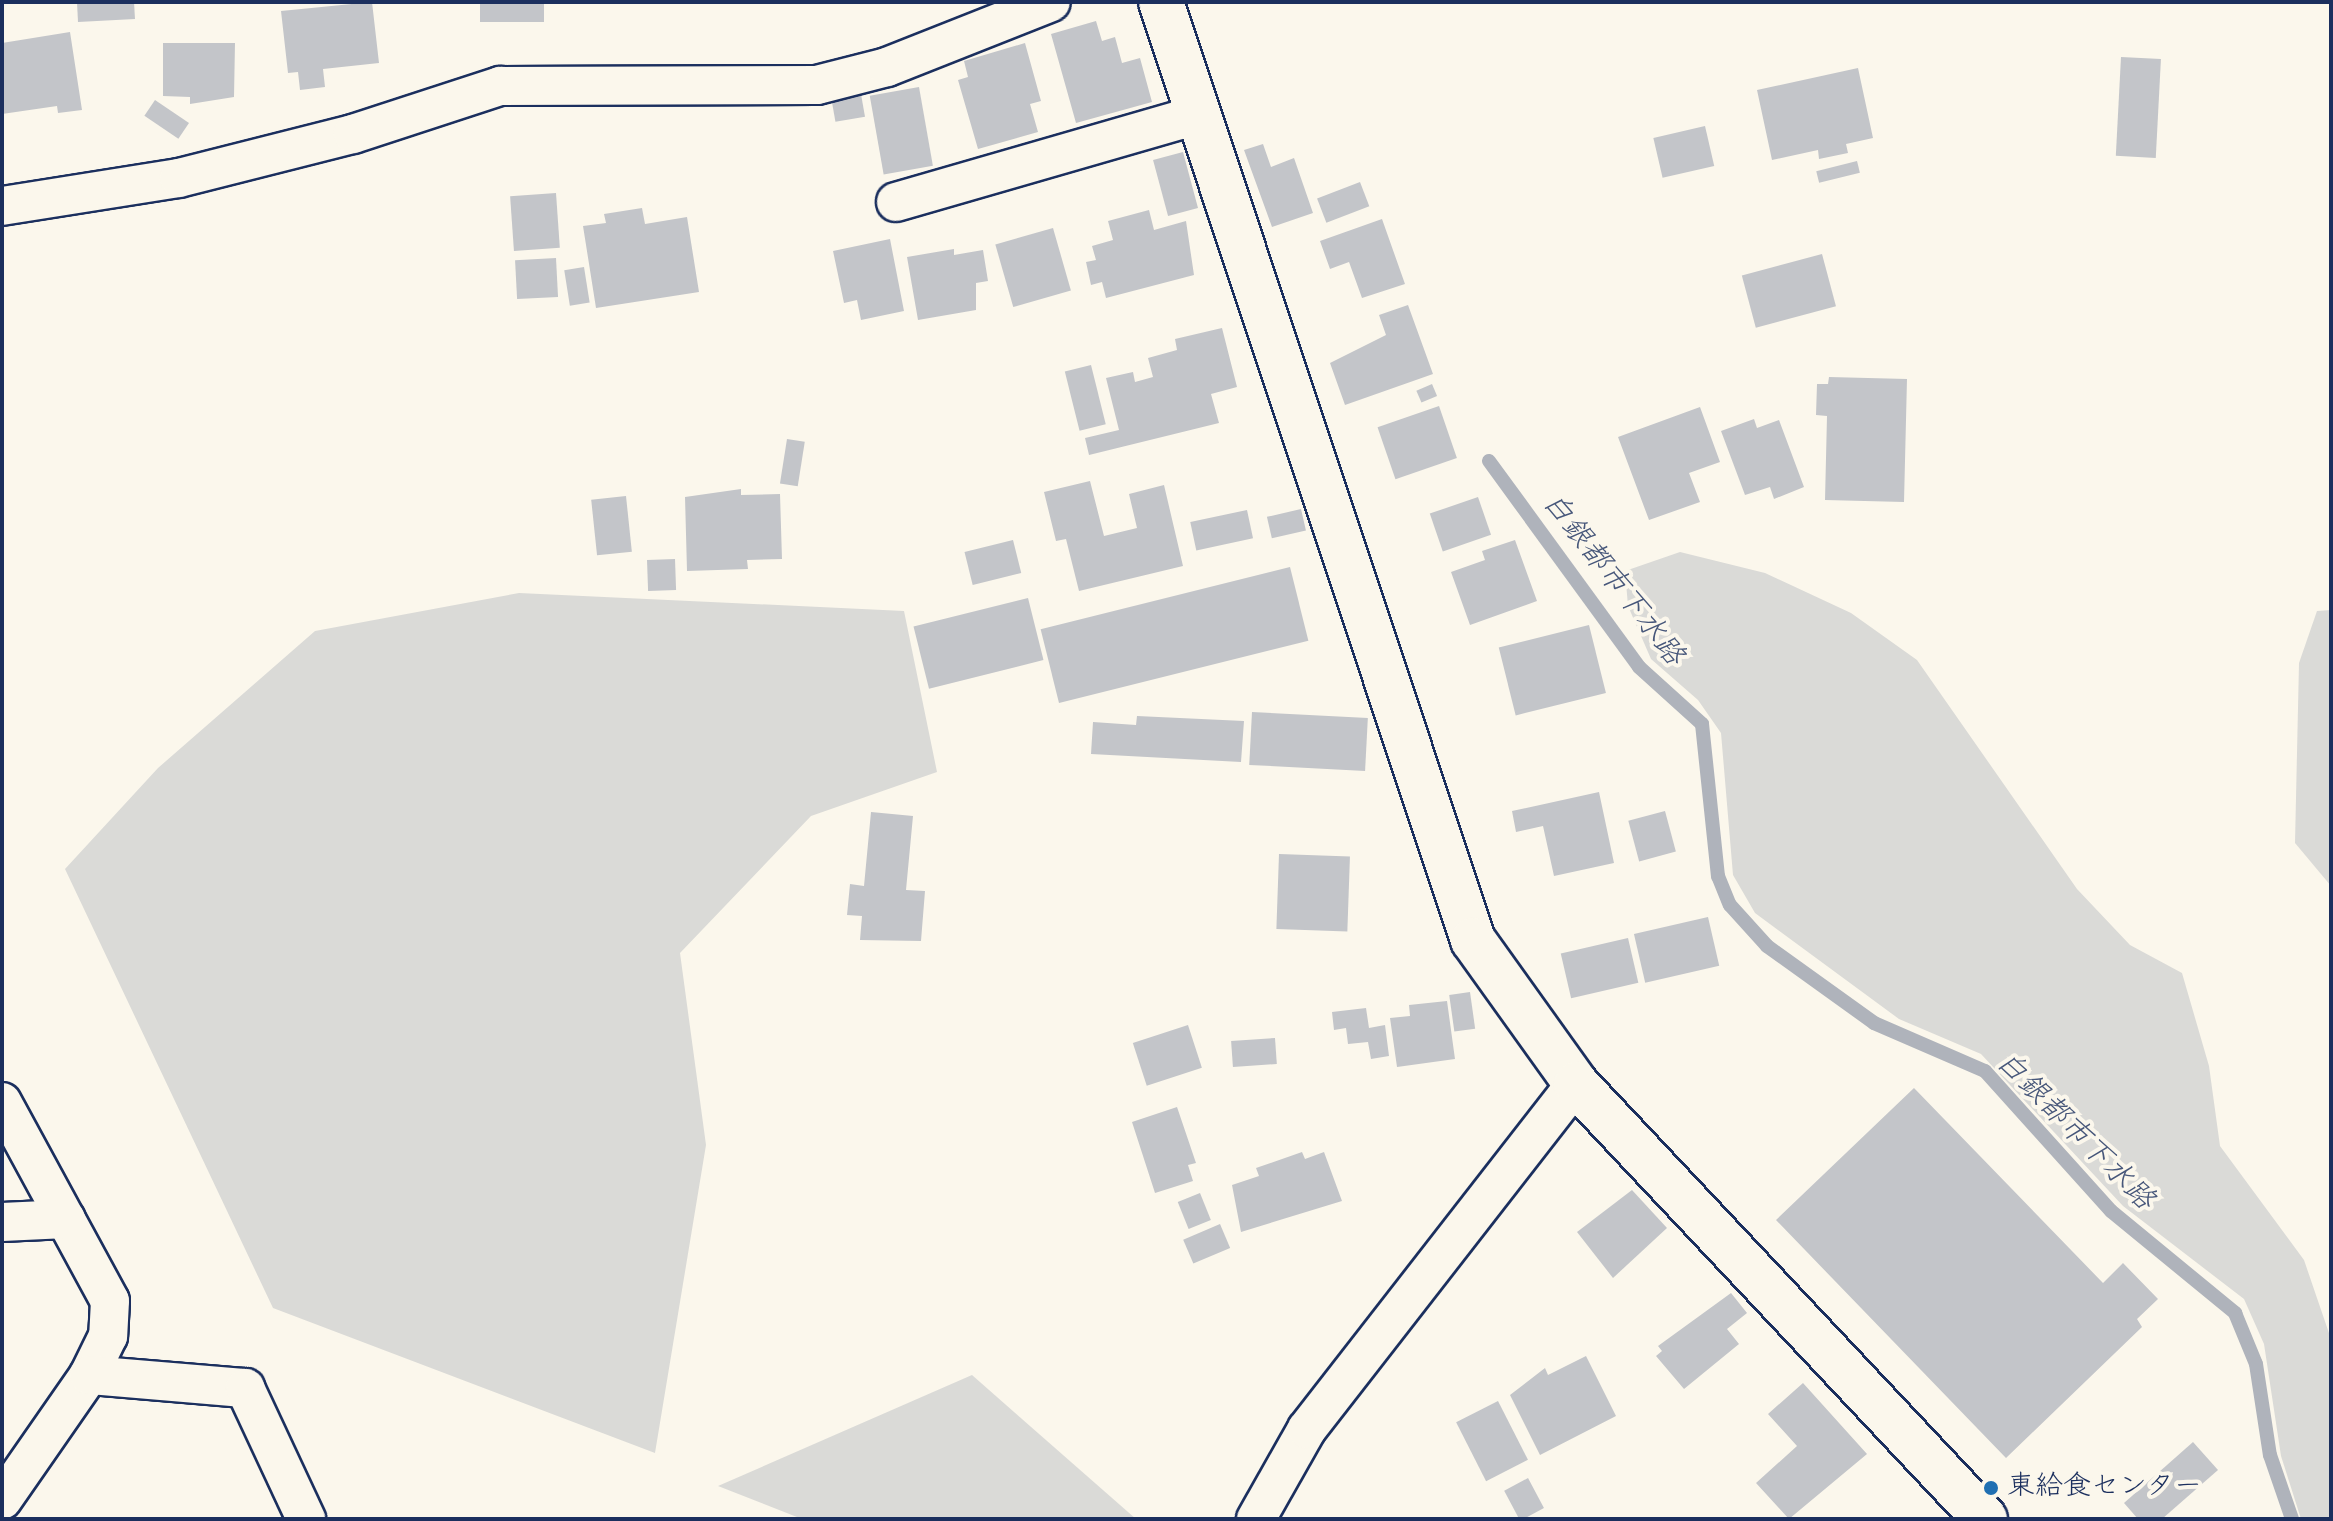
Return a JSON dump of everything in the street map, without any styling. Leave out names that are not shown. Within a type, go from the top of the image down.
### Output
[{"type":"street","points":[[2,206],[179,178],[353,134],[500,86],[817,85],[902,62],[1051,2]]},
{"type":"street","points":[[1161,2],[1201,114],[1473,940],[1576,1084],[1985,1519]]},
{"type":"street","points":[[896,202],[1201,114]]},
{"type":"street","points":[[1256,1519],[1307,1429],[1576,1084]]},
{"type":"street","points":[[2,1102],[110,1301],[108,1336],[89,1375],[2,1500]]},
{"type":"street","points":[[2,1222],[66,1219]]},
{"type":"street","points":[[89,1375],[245,1388],[306,1519]]},
{"type":"shaded area","points":[[1680,552],[1765,573],[1851,613],[1917,660],[2077,889],[2130,945],[2182,973],[2209,1066],[2220,1146],[2304,1260],[2331,1339],[2331,1519],[2301,1519],[2281,1456],[2264,1344],[2244,1299],[2123,1206],[1981,1054],[1899,1019],[1755,913],[1733,875],[1721,733],[1698,700],[1651,659],[1628,606],[1625,571]]},
{"type":"shaded area","points":[[519,593],[904,611],[937,772],[811,816],[680,953],[706,1145],[655,1453],[273,1308],[65,869],[158,768],[315,631]]},
{"type":"shaded area","points":[[2331,610],[2331,886],[2295,843],[2299,663],[2317,611]]},
{"type":"shaded area","points":[[972,1375],[1136,1519],[802,1519],[718,1486]]},
{"type":"building","points":[[77,2],[134,2],[135,19],[78,22]]},
{"type":"building","points":[[372,2],[379,63],[323,69],[325,87],[300,90],[298,72],[288,73],[281,11]]},
{"type":"building","points":[[480,2],[544,2],[544,22],[480,22]]},
{"type":"building","points":[[1096,21],[1102,41],[1115,37],[1122,63],[1140,58],[1152,102],[1076,123],[1051,34]]},
{"type":"building","points":[[70,32],[82,110],[58,113],[57,106],[2,114],[2,43]]},
{"type":"building","points":[[163,43],[235,43],[234,97],[190,104],[190,97],[163,96]]},
{"type":"building","points":[[1025,43],[1041,101],[1030,104],[1038,132],[978,149],[958,80],[968,77],[964,61]]},
{"type":"building","points":[[2121,57],[2161,59],[2156,158],[2116,156]]},
{"type":"building","points":[[1858,68],[1873,138],[1846,144],[1848,153],[1819,159],[1818,150],[1772,160],[1757,90]]},
{"type":"building","points":[[919,87],[933,166],[884,174],[870,96]]},
{"type":"building","points":[[861,94],[865,117],[835,122],[831,99]]},
{"type":"building","points":[[155,100],[189,123],[178,139],[144,116]]},
{"type":"building","points":[[1705,126],[1714,166],[1663,178],[1653,138]]},
{"type":"building","points":[[1263,144],[1271,167],[1294,158],[1313,213],[1272,227],[1244,150]]},
{"type":"building","points":[[1183,152],[1198,208],[1168,216],[1153,160]]},
{"type":"building","points":[[1857,161],[1860,173],[1819,183],[1816,171]]},
{"type":"building","points":[[1360,182],[1369,206],[1326,223],[1317,198]]},
{"type":"building","points":[[556,193],[560,248],[514,251],[510,196]]},
{"type":"building","points":[[642,208],[645,224],[687,217],[699,292],[596,308],[583,226],[606,223],[604,214]]},
{"type":"building","points":[[1149,210],[1154,230],[1186,221],[1194,275],[1106,298],[1102,282],[1091,285],[1086,262],[1096,260],[1092,246],[1113,240],[1108,221]]},
{"type":"building","points":[[1382,219],[1405,284],[1362,298],[1349,262],[1330,269],[1320,241]]},
{"type":"building","points":[[1053,228],[1071,290],[1013,307],[995,245]]},
{"type":"building","points":[[890,239],[904,311],[861,320],[857,300],[844,303],[833,251]]},
{"type":"building","points":[[954,249],[954,255],[983,250],[988,281],[976,283],[976,310],[918,320],[907,257]]},
{"type":"building","points":[[1822,254],[1836,306],[1756,328],[1742,275]]},
{"type":"building","points":[[556,258],[558,297],[517,299],[515,260]]},
{"type":"building","points":[[584,267],[590,303],[570,306],[564,270]]},
{"type":"building","points":[[1408,305],[1433,374],[1345,405],[1330,363],[1386,335],[1379,315]]},
{"type":"building","points":[[1222,328],[1237,387],[1211,394],[1219,423],[1089,455],[1085,438],[1119,430],[1106,378],[1133,372],[1135,382],[1153,377],[1148,358],[1177,350],[1175,339]]},
{"type":"building","points":[[1091,365],[1106,424],[1080,431],[1065,372]]},
{"type":"building","points":[[1829,377],[1907,379],[1904,502],[1825,500],[1827,416],[1816,415],[1817,384],[1828,384]]},
{"type":"building","points":[[1432,384],[1437,396],[1421,403],[1416,391]]},
{"type":"building","points":[[1439,406],[1457,458],[1395,479],[1378,427]]},
{"type":"building","points":[[1700,407],[1720,462],[1689,473],[1700,502],[1649,520],[1618,437]]},
{"type":"building","points":[[1754,419],[1757,428],[1779,420],[1804,487],[1774,499],[1770,487],[1745,495],[1721,431]]},
{"type":"building","points":[[787,439],[805,442],[798,486],[780,483]]},
{"type":"building","points":[[1090,481],[1104,536],[1137,528],[1129,494],[1164,485],[1183,566],[1079,591],[1066,539],[1056,541],[1044,492]]},
{"type":"building","points":[[741,489],[741,495],[780,494],[782,559],[747,560],[748,569],[687,571],[685,497]]},
{"type":"building","points":[[626,496],[632,552],[597,555],[591,500]]},
{"type":"building","points":[[1478,497],[1491,535],[1443,551],[1430,514]]},
{"type":"building","points":[[1301,509],[1306,530],[1272,538],[1267,517]]},
{"type":"building","points":[[1247,510],[1253,538],[1196,550],[1190,522]]},
{"type":"building","points":[[1013,540],[1021,573],[973,585],[964,552]]},
{"type":"building","points":[[1515,540],[1537,601],[1470,625],[1451,572],[1485,560],[1482,551]]},
{"type":"building","points":[[675,559],[676,590],[648,591],[647,560]]},
{"type":"building","points":[[1290,567],[1308,641],[1059,703],[1041,629]]},
{"type":"building","points":[[1028,598],[1043,660],[929,689],[914,627]]},
{"type":"building","points":[[1589,625],[1606,693],[1516,715],[1499,647]]},
{"type":"building","points":[[1252,712],[1368,718],[1365,771],[1249,765]]},
{"type":"building","points":[[1137,716],[1244,721],[1241,762],[1091,754],[1093,722],[1136,725]]},
{"type":"building","points":[[1599,792],[1614,863],[1554,876],[1543,826],[1516,832],[1512,811]]},
{"type":"building","points":[[1665,811],[1676,852],[1639,861],[1628,821]]},
{"type":"building","points":[[871,812],[913,816],[906,890],[925,891],[921,941],[860,940],[862,916],[847,915],[850,884],[864,886]]},
{"type":"building","points":[[1279,854],[1350,856],[1347,931],[1276,929]]},
{"type":"building","points":[[1708,917],[1719,966],[1645,983],[1634,934]]},
{"type":"building","points":[[1628,938],[1638,983],[1571,998],[1561,954]]},
{"type":"building","points":[[1470,992],[1475,1029],[1454,1032],[1449,995]]},
{"type":"building","points":[[1447,1001],[1455,1059],[1397,1067],[1390,1018],[1410,1016],[1409,1005]]},
{"type":"building","points":[[1366,1008],[1369,1028],[1385,1025],[1389,1056],[1371,1059],[1368,1042],[1348,1044],[1346,1028],[1334,1030],[1332,1012]]},
{"type":"building","points":[[1188,1025],[1202,1068],[1147,1086],[1133,1043]]},
{"type":"building","points":[[1275,1038],[1277,1064],[1233,1067],[1231,1041]]},
{"type":"building","points":[[1914,1088],[2103,1283],[2123,1263],[2158,1299],[2137,1319],[2142,1327],[2006,1458],[1776,1220]]},
{"type":"building","points":[[1177,1107],[1196,1163],[1188,1165],[1193,1181],[1155,1193],[1132,1122]]},
{"type":"building","points":[[1302,1152],[1305,1159],[1324,1152],[1342,1201],[1241,1232],[1232,1185],[1259,1176],[1256,1168]]},
{"type":"building","points":[[1632,1190],[1667,1228],[1613,1278],[1577,1232]]},
{"type":"building","points":[[1200,1193],[1211,1220],[1189,1229],[1178,1202]]},
{"type":"building","points":[[1220,1224],[1230,1248],[1193,1264],[1183,1240]]},
{"type":"building","points":[[1731,1293],[1747,1313],[1727,1329],[1739,1344],[1684,1389],[1656,1356],[1662,1351],[1658,1346]]},
{"type":"building","points":[[1586,1356],[1616,1416],[1540,1455],[1510,1395],[1545,1368],[1548,1375]]},
{"type":"building","points":[[1803,1383],[1867,1454],[1789,1519],[1756,1483],[1797,1446],[1768,1414]]},
{"type":"building","points":[[1498,1401],[1528,1460],[1486,1481],[1456,1422]]},
{"type":"building","points":[[2193,1442],[2218,1470],[2162,1519],[2138,1519],[2124,1503]]},
{"type":"building","points":[[1528,1478],[1544,1508],[1519,1519],[1504,1491]]},
{"type":"waterway","name":"白銀都市下水路","points":[[1489,461],[1639,667],[1702,724],[1718,876],[1730,905],[1767,946],[1874,1023],[1985,1071],[2111,1211],[2235,1313],[2256,1364],[2270,1455],[2292,1519]]},
{"type":"place","name":"東給食センター","points":[[1991,1488]]}]
